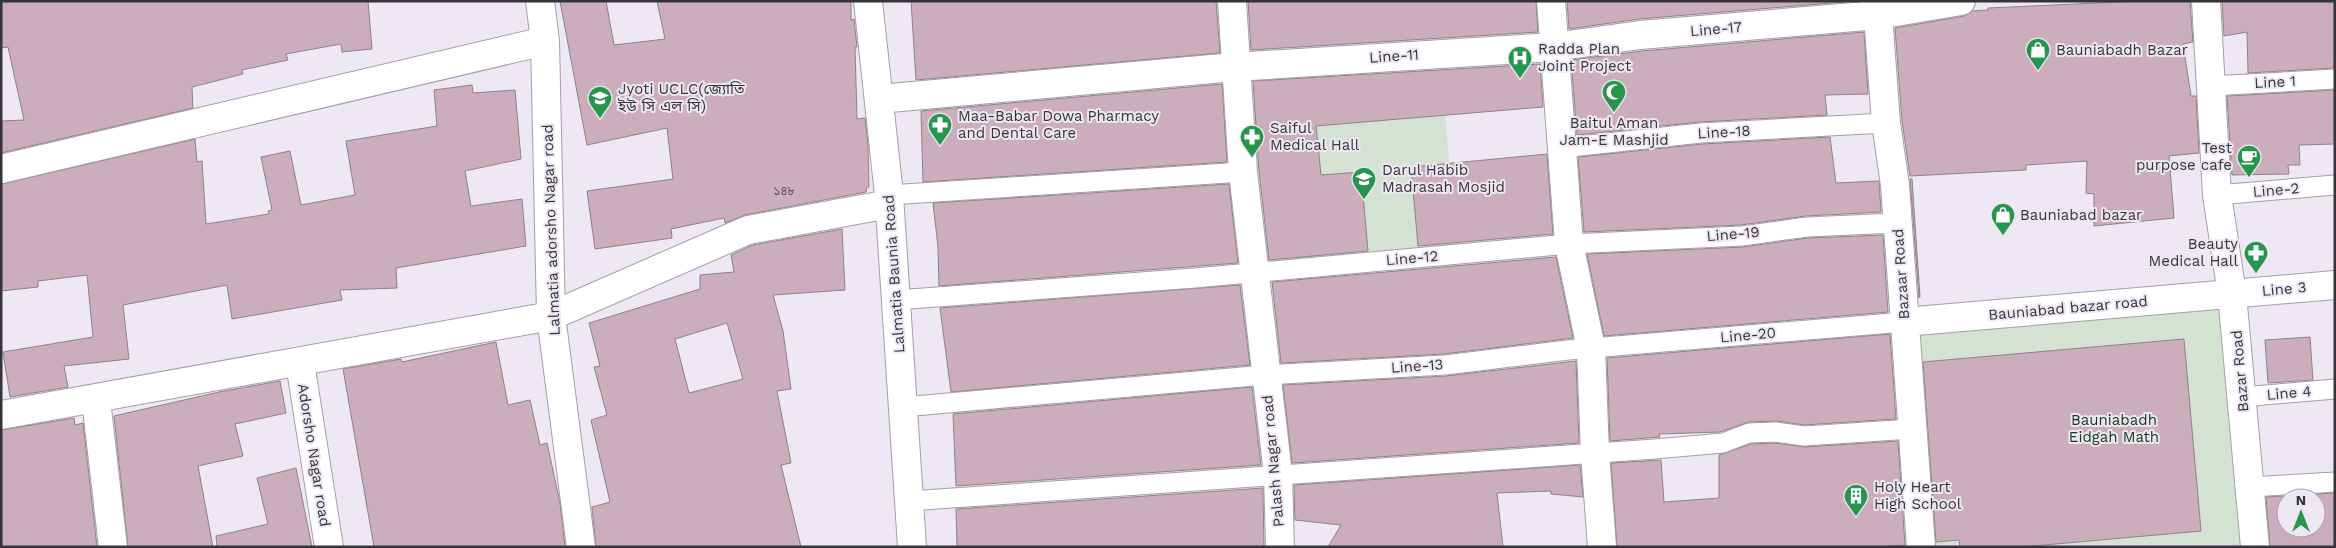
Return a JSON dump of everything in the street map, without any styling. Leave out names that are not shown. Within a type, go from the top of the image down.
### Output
[{"type":"street","name":"Lalmatia adorsho Nagar road","points":[[540,1],[545,41],[551,316],[581,547]]},
{"type":"street","name":"Lalmatia Baunia Road","points":[[868,1],[889,200],[912,547]]},
{"type":"street","name":"Palash Nagar road","points":[[1232,1],[1234,67],[1243,172],[1265,375],[1278,474],[1280,547]]},
{"type":"street","points":[[1551,1],[1569,244],[1580,349],[1595,453],[1602,547]]},
{"type":"street","points":[[1876,8],[1961,1]]},
{"type":"street","name":"Bazar Road","points":[[2206,1],[2213,86],[2217,196],[2232,294],[2255,547]]},
{"type":"street","name":"Line-17","points":[[1554,47],[1640,35],[1876,8]]},
{"type":"street","name":"Bazaar Road","points":[[1876,8],[1897,223],[1921,547]]},
{"type":"street","points":[[1,169],[545,41]]},
{"type":"street","name":"Line-11","points":[[879,99],[1234,67],[1554,47]]},
{"type":"street","points":[[1,416],[551,316],[748,230],[889,200]]},
{"type":"street","name":"Line 3","points":[[2232,294],[2335,285]]},
{"type":"street","name":"Bauniabad bazar road","points":[[1904,322],[2232,294]]},
{"type":"street","name":"Adorsho Nagar road","points":[[300,363],[329,547]]},
{"type":"street","points":[[96,400],[113,547]]},
{"type":"lane","name":"Line 1","points":[[2213,86],[2335,79]]},
{"type":"lane","name":"Line-18","points":[[1561,148],[1701,132],[1886,123]]},
{"type":"lane","points":[[889,200],[1243,172]]},
{"type":"lane","name":"Line-2","points":[[2217,196],[2335,185]]},
{"type":"lane","name":"Line-19","points":[[1569,244],[1742,236],[1808,227],[1897,223]]},
{"type":"lane","name":"Line-12","points":[[896,300],[1254,272],[1569,244]]},
{"type":"lane","name":"Line-20","points":[[1580,349],[1904,322]]},
{"type":"lane","name":"Line-13","points":[[903,406],[1265,375],[1444,365],[1580,349]]},
{"type":"lane","name":"Line 4","points":[[2242,397],[2335,390]]},
{"type":"lane","points":[[909,501],[1723,444],[1749,433],[1776,432],[1804,436],[1912,429]]},
{"type":"lane","points":[[2250,487],[2335,482]]},
{"type":"green space","name":"Darul Habib Madrasah Mosjid","points":[[1443,90],[1457,251],[1281,267],[1270,147],[1245,149],[1241,108]]},
{"type":"green space","name":"Bauniabadh Eidgah Math","points":[[2226,299],[2245,547],[1927,547],[1911,327]]},
{"type":"building","points":[[1,1],[368,1],[372,49],[342,52],[341,44],[286,54],[288,60],[242,70],[243,74],[192,87],[193,108],[1,153],[1,121],[24,120],[8,47],[1,48]]},
{"type":"building","points":[[560,1],[606,1],[614,45],[665,39],[657,1],[851,1],[851,20],[854,19],[857,47],[855,47],[857,119],[865,118],[868,145],[869,187],[867,187],[866,192],[745,215],[725,223],[724,218],[671,229],[672,238],[595,249],[587,191],[673,179],[667,128],[587,145]]},
{"type":"building","points":[[911,1],[1216,1],[1220,53],[916,80]]},
{"type":"building","points":[[1248,1],[1536,1],[1538,32],[1251,50]]},
{"type":"building","points":[[1567,1],[1855,1],[1639,19],[1569,29]]},
{"type":"building","points":[[2141,1],[2190,1],[2193,42],[2183,44],[2191,96],[2196,96],[2199,153],[2169,156],[2174,218],[2094,226],[2094,194],[2086,193],[2087,161],[2026,165],[2026,170],[1910,176],[1902,121],[1895,28],[1964,16],[1972,11],[1988,10],[1988,8]]},
{"type":"building","points":[[2222,1],[2335,1],[2334,68],[2248,73],[2247,32],[2224,36]]},
{"type":"building","points":[[1864,32],[1868,94],[1825,95],[1827,115],[1700,122],[1577,135],[1571,60],[1642,51]]},
{"type":"building","points":[[1540,64],[1543,107],[1316,126],[1321,175],[1361,172],[1368,251],[1269,260],[1259,171],[1253,81]]},
{"type":"building","points":[[1222,84],[1227,162],[923,182],[921,111]]},
{"type":"building","points":[[472,85],[473,93],[515,90],[521,159],[465,171],[471,206],[522,199],[526,246],[396,268],[397,288],[340,290],[342,300],[232,319],[227,285],[123,305],[129,359],[64,366],[68,387],[10,397],[3,352],[93,337],[87,275],[38,281],[38,287],[1,291],[1,184],[195,139],[197,162],[202,161],[206,224],[269,214],[268,211],[272,210],[261,157],[290,151],[301,205],[355,195],[346,141],[437,126],[434,90]]},
{"type":"building","points":[[2335,90],[2335,144],[2299,145],[2300,165],[2288,165],[2289,174],[2232,175],[2227,96]]},
{"type":"building","points":[[1830,137],[1836,183],[1879,181],[1881,212],[1806,216],[1741,225],[1584,232],[1578,157],[1702,144]]},
{"type":"building","points":[[1547,154],[1553,234],[1418,246],[1411,167]]},
{"type":"building","points":[[1910,179],[1912,179],[1919,298]]},
{"type":"building","points":[[1229,184],[1238,263],[939,286],[938,247],[933,203]]},
{"type":"building","points":[[842,229],[845,290],[773,295],[783,331],[791,389],[777,391],[791,463],[781,465],[801,547],[596,547],[592,507],[610,502],[591,420],[607,415],[594,367],[600,366],[589,323],[700,289],[700,275],[734,272],[731,255],[753,245]],"holes":[[[727,323],[743,379],[689,393],[675,339]]]},
{"type":"building","points":[[1883,235],[1888,312],[1604,336],[1587,254],[1743,247],[1808,238]]},
{"type":"building","points":[[1556,257],[1573,338],[1444,354],[1281,363],[1272,282]]},
{"type":"building","points":[[1240,285],[1250,365],[951,392],[940,308]]},
{"type":"building","points":[[1890,334],[1896,419],[1804,425],[1777,421],[1749,422],[1720,432],[1659,434],[1660,437],[1610,441],[1607,358]]},
{"type":"building","points":[[2310,337],[2313,380],[2268,383],[2265,340]]},
{"type":"building","name":"Bauniabadh Eidgah Math","points":[[2184,339],[2201,531],[2022,547],[1960,547],[1959,540],[1936,542],[1923,362]]},
{"type":"building","points":[[496,342],[508,405],[530,400],[540,445],[547,443],[560,503],[565,547],[374,547],[343,369],[401,359],[402,362]]},
{"type":"building","points":[[1576,361],[1579,443],[1292,463],[1283,385],[1446,376]]},
{"type":"building","points":[[280,381],[286,413],[235,424],[243,456],[198,466],[213,547],[128,547],[114,416],[219,392]]},
{"type":"building","points":[[1252,387],[1261,465],[956,486],[953,414]]},
{"type":"building","points":[[74,418],[75,425],[83,423],[97,547],[1,547],[1,430]]},
{"type":"building","points":[[1898,441],[1905,545],[1878,547],[1617,547],[1611,463],[1661,460],[1664,502],[1719,498],[1719,455],[1751,444],[1775,443],[1805,447]]},
{"type":"building","points":[[1580,465],[1583,497],[1551,494],[1551,491],[1497,493],[1503,547],[1328,547],[1341,525],[1295,520],[1294,485]]},
{"type":"building","points":[[296,468],[312,547],[217,547],[216,536],[268,524],[257,478]]},
{"type":"building","points":[[1263,488],[1264,547],[957,547],[956,509]]},
{"type":"building","points":[[2335,493],[2334,547],[2270,547],[2266,497],[2276,496],[2276,538],[2326,538],[2326,494]]},
{"type":"place","name":"Bauniabadh Bazar","points":[[2038,71]]},
{"type":"place","name":"Radda Plan Joint Project","points":[[1520,79]]},
{"type":"place","name":"Baitul Aman Jam-E Mashjid","points":[[1614,113]]},
{"type":"place","name":"Jyoti UCLC(জ্যোতি ইউ সি এল সি)","points":[[600,119]]},
{"type":"place","name":"Maa-Babar Dowa Pharmacy and Dental Care","points":[[940,146]]},
{"type":"place","name":"Saiful Medical Hall","points":[[1252,158]]},
{"type":"place","name":"Test purpose cafe","points":[[2249,178]]},
{"type":"place","name":"Darul Habib Madrasah Mosjid","points":[[1364,200]]},
{"type":"place","name":"Bauniabad bazar","points":[[2003,236]]},
{"type":"place","name":"Beauty Medical Hall","points":[[2256,274]]},
{"type":"place","name":"Holy Heart High School","points":[[1856,517]]}]
